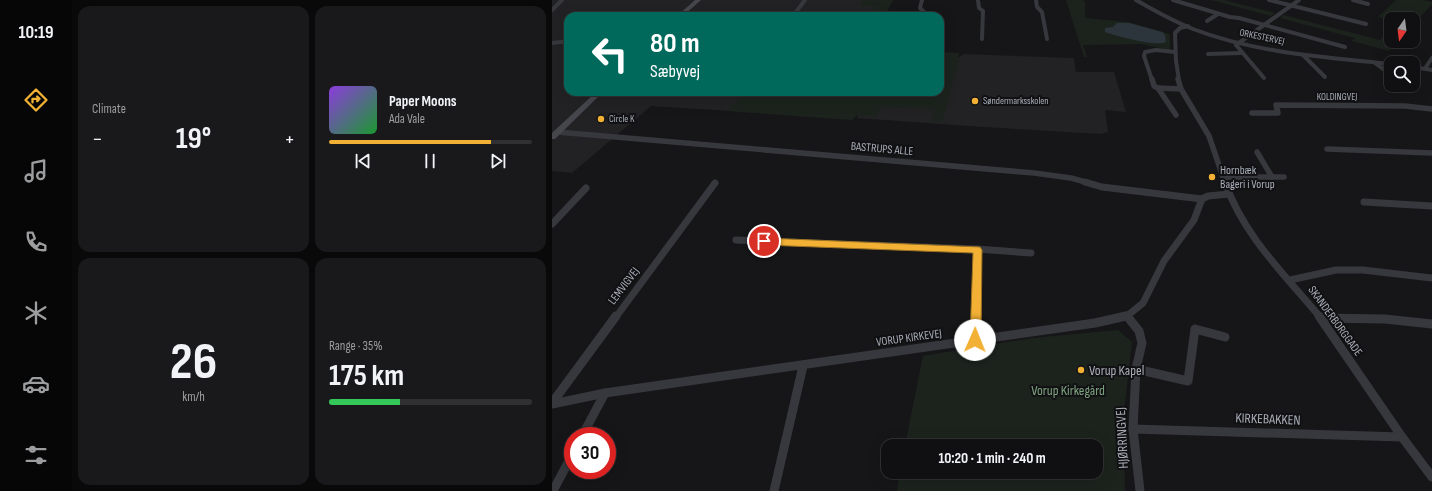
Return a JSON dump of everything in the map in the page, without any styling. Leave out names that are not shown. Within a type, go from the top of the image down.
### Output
[{"type":"main road","points":[[684,12],[698,0]]},
{"type":"main road","points":[[555,135],[596,96]]},
{"type":"street","points":[[552,10],[562,0]]},
{"type":"street","points":[[796,12],[805,0]]},
{"type":"street","points":[[922,0],[920,8],[924,12]]},
{"type":"street","points":[[978,0],[979,8],[983,11],[982,39]]},
{"type":"street","points":[[1036,0],[1037,7],[1042,12],[1047,38]]},
{"type":"street","name":"ORKESTERVEJ","points":[[1136,0],[1155,12],[1188,26],[1239,42],[1303,55],[1384,64]]},
{"type":"street","points":[[1173,0],[1218,14],[1345,47]]},
{"type":"street","points":[[1269,0],[1366,24]]},
{"type":"street","points":[[1264,78],[1241,53],[1236,45],[1299,0]]},
{"type":"street","points":[[1352,0],[1368,4]]},
{"type":"street","points":[[1207,21],[1218,14]]},
{"type":"street","name":"SKANDERBORGGADE","points":[[1188,26],[1188,28],[1175,33],[1175,69],[1181,89],[1210,136],[1229,194],[1242,220],[1254,239],[1321,318],[1402,437],[1432,477]]},
{"type":"street","points":[[552,43],[564,42]]},
{"type":"street","points":[[1175,52],[1158,50],[1145,52],[1144,56],[1154,86],[1158,88],[1176,115]]},
{"type":"street","points":[[1208,54],[1241,53]]},
{"type":"street","points":[[1303,55],[1325,77]]},
{"type":"street","points":[[1430,69],[1426,67],[1432,58]]},
{"type":"street","points":[[1375,63],[1384,70]]},
{"type":"street","points":[[1420,68],[1430,69]]},
{"type":"street","points":[[1158,88],[1181,89]]},
{"type":"street","name":"KOLDINGVEJ","points":[[1252,113],[1278,113],[1276,105],[1406,106],[1432,109]]},
{"type":"street","name":"BASTRUPS ALLE","points":[[555,135],[1034,173],[1071,178],[1102,187],[1202,199]]},
{"type":"street","points":[[1327,149],[1432,153]]},
{"type":"street","points":[[1257,152],[1272,177]]},
{"type":"street","points":[[1224,177],[1284,177]]},
{"type":"street","name":"LEMVIGVEJ","points":[[552,403],[715,184]]},
{"type":"street","points":[[552,224],[586,188]]},
{"type":"street","points":[[1202,199],[1208,196],[1229,194]]},
{"type":"street","name":"VORUP KIRKEVEJ","points":[[552,403],[605,393],[803,366],[1100,322],[1127,316],[1143,303],[1164,261],[1194,220],[1202,199]]},
{"type":"street","points":[[1364,202],[1432,206]]},
{"type":"street","points":[[736,240],[1031,253]]},
{"type":"street","points":[[975,340],[977,250]]},
{"type":"street","points":[[1290,280],[1336,270],[1363,270],[1432,278]]},
{"type":"street","name":"HJØRRINGVEJ","points":[[1127,316],[1139,331],[1142,343],[1136,369],[1133,428],[1140,491]]},
{"type":"street","points":[[1321,318],[1385,320],[1432,324]]},
{"type":"street","points":[[1136,369],[1188,381],[1195,329],[1225,337]]},
{"type":"street","points":[[774,491],[803,366]]},
{"type":"street","points":[[587,427],[605,393]]},
{"type":"street","name":"KIRKEBAKKEN","points":[[1133,428],[1402,437]]},
{"type":"street","points":[[553,491],[564,470]]},
{"type":"shaded area","points":[[552,0],[863,0],[876,6],[872,12],[564,12],[564,96],[813,96],[798,115],[651,106],[572,173],[552,171]]},
{"type":"shaded area","points":[[1117,23],[1129,23],[1162,32],[1165,35],[1166,42],[1145,42],[1105,32],[1105,28],[1113,27]]},
{"type":"shaded area","name":"Søndermarksskolen","points":[[964,54],[1074,58],[1076,72],[1114,72],[1126,112],[1105,110],[1108,132],[1101,134],[857,118],[858,116],[837,96],[944,96],[944,56],[959,57]]},
{"type":"green space","points":[[863,0],[893,0],[887,12],[872,12],[875,6],[860,6]]},
{"type":"green space","points":[[1066,0],[1083,0],[1085,2],[1085,18],[1128,22],[1170,34],[1170,50],[1141,44],[1083,45],[1087,57],[1084,57]]},
{"type":"green space","points":[[1211,0],[1224,0],[1275,13],[1271,16]]},
{"type":"green space","points":[[1396,0],[1422,0],[1432,2],[1432,4],[1420,17],[1420,12],[1384,12],[1384,18],[1378,17]]},
{"type":"green space","points":[[1283,15],[1380,40],[1384,36],[1384,48],[1392,48],[1389,51],[1352,41],[1355,38],[1280,18]]},
{"type":"green space","points":[[944,52],[959,53],[958,57],[960,57],[942,122],[931,122],[936,109],[881,107],[876,117],[857,115],[852,120],[727,111],[741,96],[944,96]]},
{"type":"green space","name":"Vorup Kirkegård","points":[[1118,330],[1132,342],[1123,420],[1125,491],[897,491],[899,479],[1103,479],[1103,439],[906,439],[923,356],[1032,338]]},
{"type":"place","name":"Søndermarksskolen","points":[[975,101]]},
{"type":"place","name":"Circle K","points":[[601,119]]},
{"type":"place","name":"Hornbæk Bageri i Vorup","points":[[1212,177]]},
{"type":"place","name":"Vorup Kapel","points":[[1081,370]]},
{"type":"route","points":[[764,241],[977,250],[975,340]]}]
